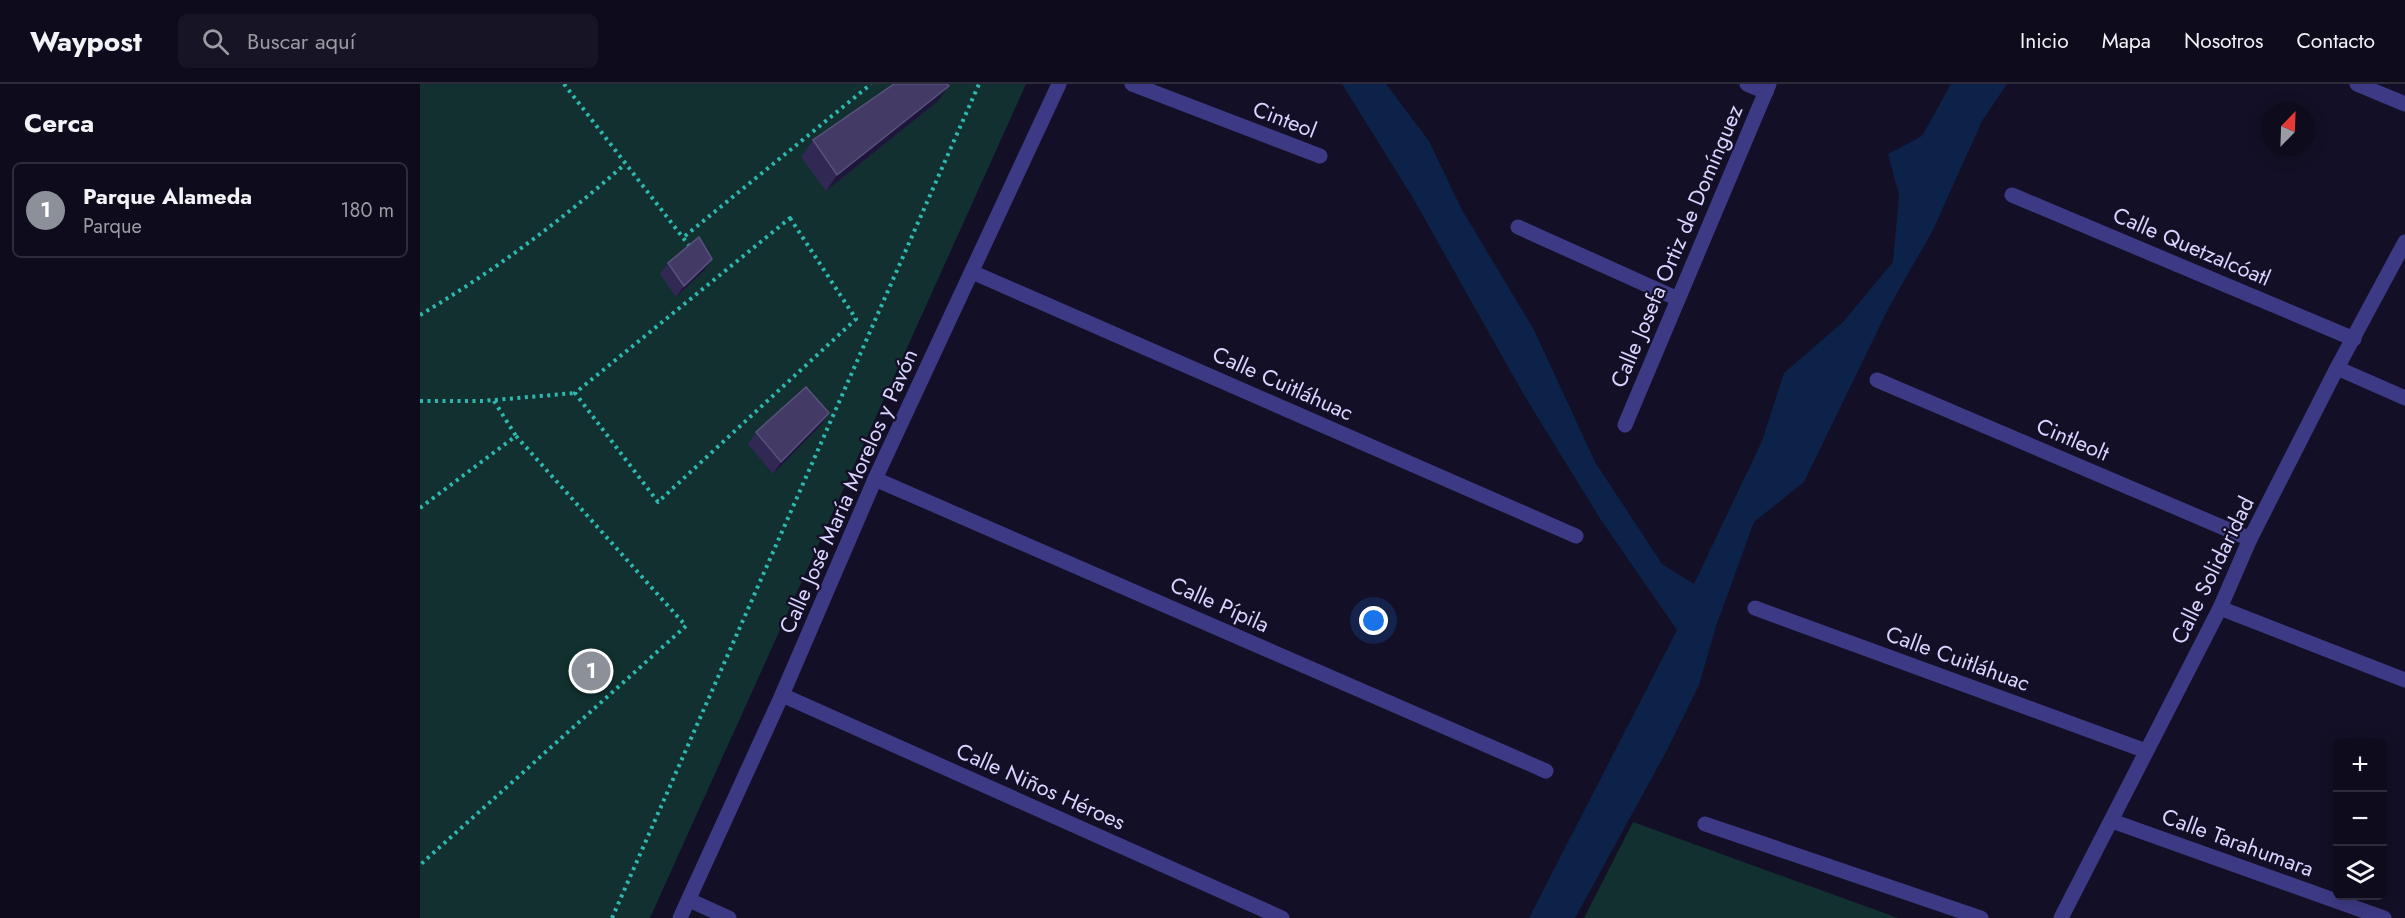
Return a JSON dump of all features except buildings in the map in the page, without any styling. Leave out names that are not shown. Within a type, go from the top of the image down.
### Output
[{"type":"street","name":"Calle José María Morelos y Pavón","points":[[680,918],[782,695],[875,479],[1059,84]]},
{"type":"street","name":"Cinteol","points":[[1132,84],[1320,156]]},
{"type":"street","points":[[1748,84],[1768,88]]},
{"type":"street","points":[[2357,84],[2405,104]]},
{"type":"street","name":"Calle Josefa Ortiz de Domínguez","points":[[1625,425],[1768,88]]},
{"type":"street","name":"Calle Quetzalcóatl","points":[[2012,195],[2354,339]]},
{"type":"street","points":[[1518,227],[1678,299]]},
{"type":"street","name":"Calle Solidaridad","points":[[2061,918],[2220,608],[2250,539],[2337,368],[2405,242]]},
{"type":"street","name":"Calle Cuitláhuac","points":[[972,272],[1576,536]]},
{"type":"street","points":[[2337,368],[2405,398]]},
{"type":"street","name":"Cintleolt","points":[[1877,380],[2250,539]]},
{"type":"street","name":"Calle Pípila","points":[[875,479],[1546,771]]},
{"type":"street","name":"Calle Cuitláhuac","points":[[1755,608],[2146,751]]},
{"type":"street","points":[[2220,608],[2405,680]]},
{"type":"street","name":"Calle Niños Héroes","points":[[782,695],[1282,918]]},
{"type":"street","name":"Calle Tarahumara","points":[[2112,821],[2384,918]]},
{"type":"street","points":[[1705,824],[1981,918]]},
{"type":"street","points":[[688,900],[729,918]]},
{"type":"path","points":[[564,84],[691,249]]},
{"type":"path","points":[[685,237],[871,84]]},
{"type":"path","points":[[612,918],[979,84]]},
{"type":"path","points":[[420,315],[473,283],[574,210],[626,164]]},
{"type":"path","points":[[420,401],[494,400],[575,393],[790,218],[856,319],[658,502],[575,393]]},
{"type":"path","points":[[420,865],[686,626],[516,436],[494,400]]},
{"type":"path","points":[[420,508],[516,436]]},
{"type":"green space","points":[[420,84],[1026,84],[650,918],[420,918]]},
{"type":"green space","points":[[1633,822],[1898,918],[1584,918]]},
{"type":"water","points":[[1342,84],[1386,84],[1429,141],[1462,210],[1534,330],[1595,462],[1662,564],[1694,584],[1762,441],[1784,373],[1843,322],[1893,262],[1899,195],[1888,154],[1922,136],[1951,84],[2007,84],[1982,121],[1933,230],[1889,307],[1804,482],[1754,522],[1717,623],[1699,685],[1666,752],[1575,918],[1529,918],[1677,630],[1601,520],[1524,395],[1413,198]]},
{"type":"place","name":"Parque Alameda","points":[[591,671]]}]
